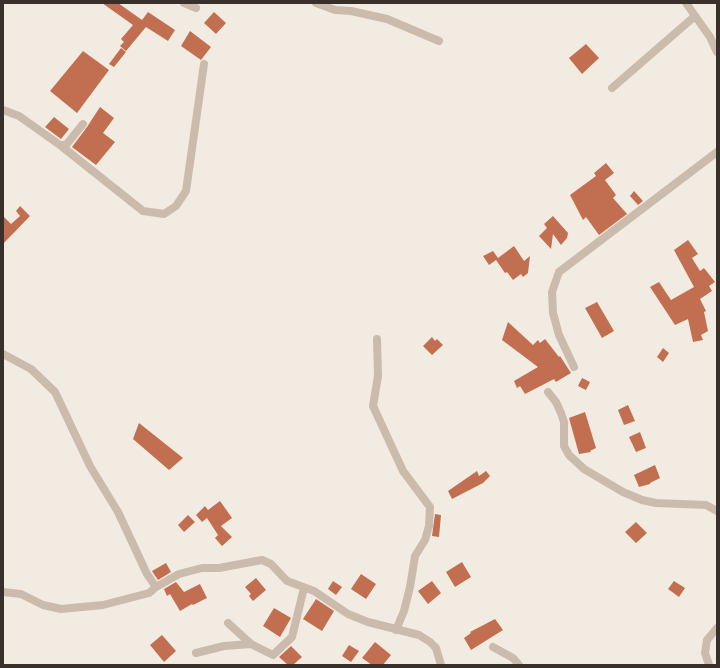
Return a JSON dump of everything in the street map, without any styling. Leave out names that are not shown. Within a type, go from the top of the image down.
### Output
[{"type":"street","points":[[184,3],[196,8]]},
{"type":"street","points":[[316,3],[335,10],[351,11],[387,19],[439,41]]},
{"type":"street","points":[[686,3],[710,37],[717,52]]},
{"type":"street","points":[[612,88],[695,16]]},
{"type":"street","points":[[3,110],[19,116],[60,145],[143,211],[164,214],[176,206],[186,191],[204,64]]},
{"type":"street","points":[[60,145],[66,145],[83,124]]},
{"type":"street","points":[[574,367],[559,335],[552,313],[552,292],[559,272],[717,152]]},
{"type":"street","points":[[377,339],[378,376],[373,406],[404,471],[430,507],[429,526],[425,540],[415,556],[404,611],[396,630]]},
{"type":"street","points":[[3,354],[31,369],[55,392],[90,466],[118,512],[147,574],[156,587]]},
{"type":"street","points":[[548,392],[556,402],[564,422],[564,446],[569,455],[584,469],[623,492],[642,500],[656,503],[706,505],[717,511]]},
{"type":"street","points":[[3,592],[21,594],[43,605],[61,609],[103,605],[149,593],[156,587],[179,574],[194,570],[262,560],[271,564],[287,581],[314,591],[348,614],[396,630],[419,635],[436,648],[441,665]]},
{"type":"street","points":[[228,623],[251,644],[272,655],[292,637],[304,588]]},
{"type":"street","points":[[709,665],[705,653],[707,640],[717,628]]},
{"type":"street","points":[[196,653],[224,646],[251,644]]},
{"type":"street","points":[[493,647],[513,658],[519,665]]},
{"type":"building","points":[[102,3],[118,3],[142,20],[148,12],[175,30],[168,41],[146,27],[126,51],[120,46],[124,42],[121,39],[133,25]]},
{"type":"building","points":[[214,12],[226,23],[216,34],[204,23]]},
{"type":"building","points":[[190,31],[211,47],[201,60],[181,46]]},
{"type":"building","points":[[586,44],[599,58],[582,74],[569,58]]},
{"type":"building","points":[[121,48],[126,52],[114,67],[109,64]]},
{"type":"building","points":[[83,51],[109,70],[77,113],[50,91]]},
{"type":"building","points":[[100,107],[114,118],[103,133],[115,142],[96,165],[72,147]]},
{"type":"building","points":[[54,117],[69,129],[61,139],[45,127]]},
{"type":"building","points":[[606,163],[614,173],[605,180],[616,195],[613,198],[627,214],[599,235],[586,217],[583,220],[570,195],[596,176],[594,173]]},
{"type":"building","points":[[634,191],[643,201],[638,205],[630,196]]},
{"type":"building","points":[[20,206],[30,216],[3,244],[3,216],[11,224],[20,216],[16,211]]},
{"type":"building","points":[[553,216],[568,233],[567,238],[561,245],[553,234],[551,249],[539,236],[547,228],[544,224]]},
{"type":"building","points":[[688,240],[698,254],[692,258],[700,271],[704,268],[715,282],[709,286],[712,291],[700,299],[706,311],[704,312],[708,331],[701,335],[703,340],[693,342],[688,319],[675,325],[650,287],[659,282],[671,300],[694,287],[674,250]]},
{"type":"building","points":[[514,246],[524,261],[530,256],[528,273],[523,277],[521,274],[513,280],[507,272],[505,273],[496,260],[489,265],[483,256],[493,251],[498,258]]},
{"type":"building","points":[[597,302],[614,331],[602,338],[585,308]]},
{"type":"building","points":[[508,322],[533,345],[538,340],[540,343],[545,339],[559,357],[560,356],[571,373],[556,382],[554,379],[525,394],[520,386],[517,388],[514,381],[538,367],[502,340]]},
{"type":"building","points":[[432,337],[435,341],[437,339],[443,345],[432,355],[423,346]]},
{"type":"building","points":[[663,348],[669,353],[663,362],[657,357]]},
{"type":"building","points":[[582,378],[590,382],[586,390],[578,386]]},
{"type":"building","points":[[628,405],[635,421],[624,425],[618,410]]},
{"type":"building","points":[[585,412],[596,448],[590,451],[591,452],[579,454],[569,418]]},
{"type":"building","points":[[139,423],[183,458],[169,470],[133,439]]},
{"type":"building","points":[[640,432],[646,448],[636,452],[629,437]]},
{"type":"building","points":[[655,465],[660,478],[650,484],[639,487],[634,475]]},
{"type":"building","points":[[477,471],[479,476],[486,471],[490,476],[483,483],[452,499],[448,491]]},
{"type":"building","points":[[220,501],[232,518],[221,526],[232,537],[222,546],[215,538],[218,535],[207,518],[202,522],[196,515],[205,506],[208,510]]},
{"type":"building","points":[[435,514],[441,515],[439,537],[432,536]]},
{"type":"building","points":[[188,515],[195,522],[184,532],[178,525]]},
{"type":"building","points":[[636,522],[647,533],[636,543],[625,532]]},
{"type":"building","points":[[462,562],[471,577],[455,587],[446,572]]},
{"type":"building","points":[[166,563],[171,572],[158,580],[152,571]]},
{"type":"building","points":[[361,574],[376,584],[366,599],[351,589]]},
{"type":"building","points":[[256,578],[266,590],[253,601],[249,596],[251,594],[245,587]]},
{"type":"building","points":[[333,581],[342,587],[336,595],[328,589]]},
{"type":"building","points":[[432,581],[441,593],[428,604],[418,591]]},
{"type":"building","points":[[674,581],[685,588],[679,597],[668,589]]},
{"type":"building","points":[[176,582],[184,592],[200,584],[207,598],[180,611],[170,594],[167,596],[164,589]]},
{"type":"building","points":[[316,599],[334,611],[322,631],[303,619]]},
{"type":"building","points":[[274,608],[291,618],[280,637],[263,626]]},
{"type":"building","points":[[495,619],[503,630],[471,650],[464,638],[471,633],[470,632]]},
{"type":"building","points":[[162,635],[176,651],[164,662],[150,645]]},
{"type":"building","points":[[375,642],[391,655],[383,665],[372,665],[362,658]]},
{"type":"building","points":[[349,645],[359,651],[351,662],[342,656]]},
{"type":"building","points":[[291,646],[302,657],[293,665],[288,665],[279,657]]}]
